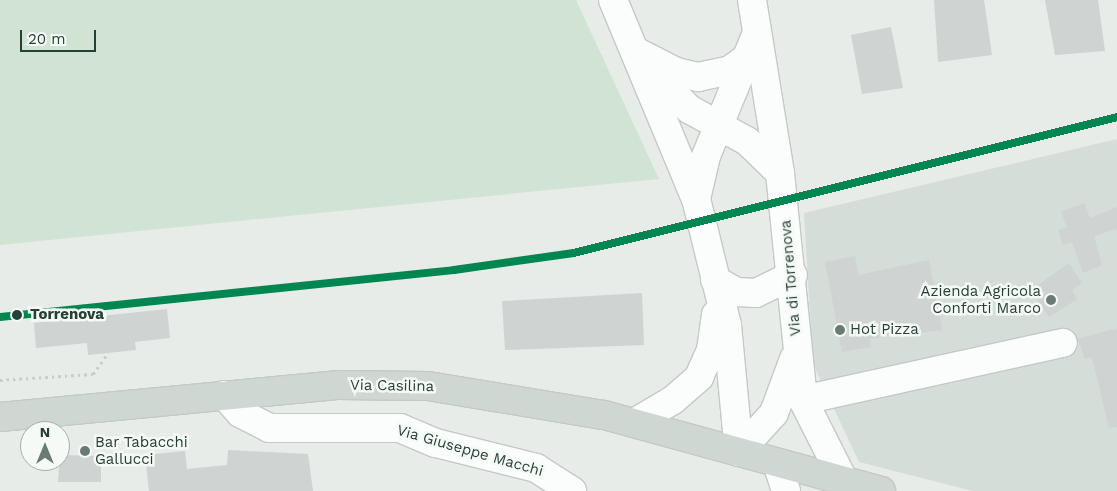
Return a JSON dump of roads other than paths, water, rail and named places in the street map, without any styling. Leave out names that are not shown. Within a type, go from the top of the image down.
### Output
[{"type":"main road","name":"Via Casilina","points":[[0,417],[357,384],[428,386],[536,401],[634,422],[881,491]]},
{"type":"street","points":[[613,0],[637,52],[696,199],[730,342],[732,414],[739,452]]},
{"type":"street","name":"Via di Torrenova","points":[[752,0],[780,173],[793,276],[796,353],[803,400],[844,481]]},
{"type":"street","name":"Via di Torrenova","points":[[696,199],[718,127],[751,55],[758,29]]},
{"type":"street","points":[[637,52],[676,72],[698,77],[730,70],[751,55]]},
{"type":"street","points":[[637,52],[669,93],[718,127],[756,148],[780,173]]},
{"type":"street","points":[[717,290],[756,293],[793,276]]},
{"type":"street","points":[[634,422],[673,400],[699,377],[711,350],[717,290]]},
{"type":"street","points":[[803,400],[1063,343]]},
{"type":"street","name":"Via di Torrenova","points":[[739,452],[779,404],[796,353]]},
{"type":"street","name":"Via Giuseppe Macchi","points":[[224,395],[240,413],[269,428],[400,428],[436,442],[536,468],[572,491]]},
{"type":"street","points":[[777,463],[786,491]]},
{"type":"place","name":"Azienda Agricola Conforti Marco","points":[[1051,300]]},
{"type":"place","name":"Torrenova","points":[[17,315]]},
{"type":"place","name":"Hot Pizza","points":[[840,330]]},
{"type":"place","name":"Bar Tabacchi Gallucci","points":[[85,451]]}]
